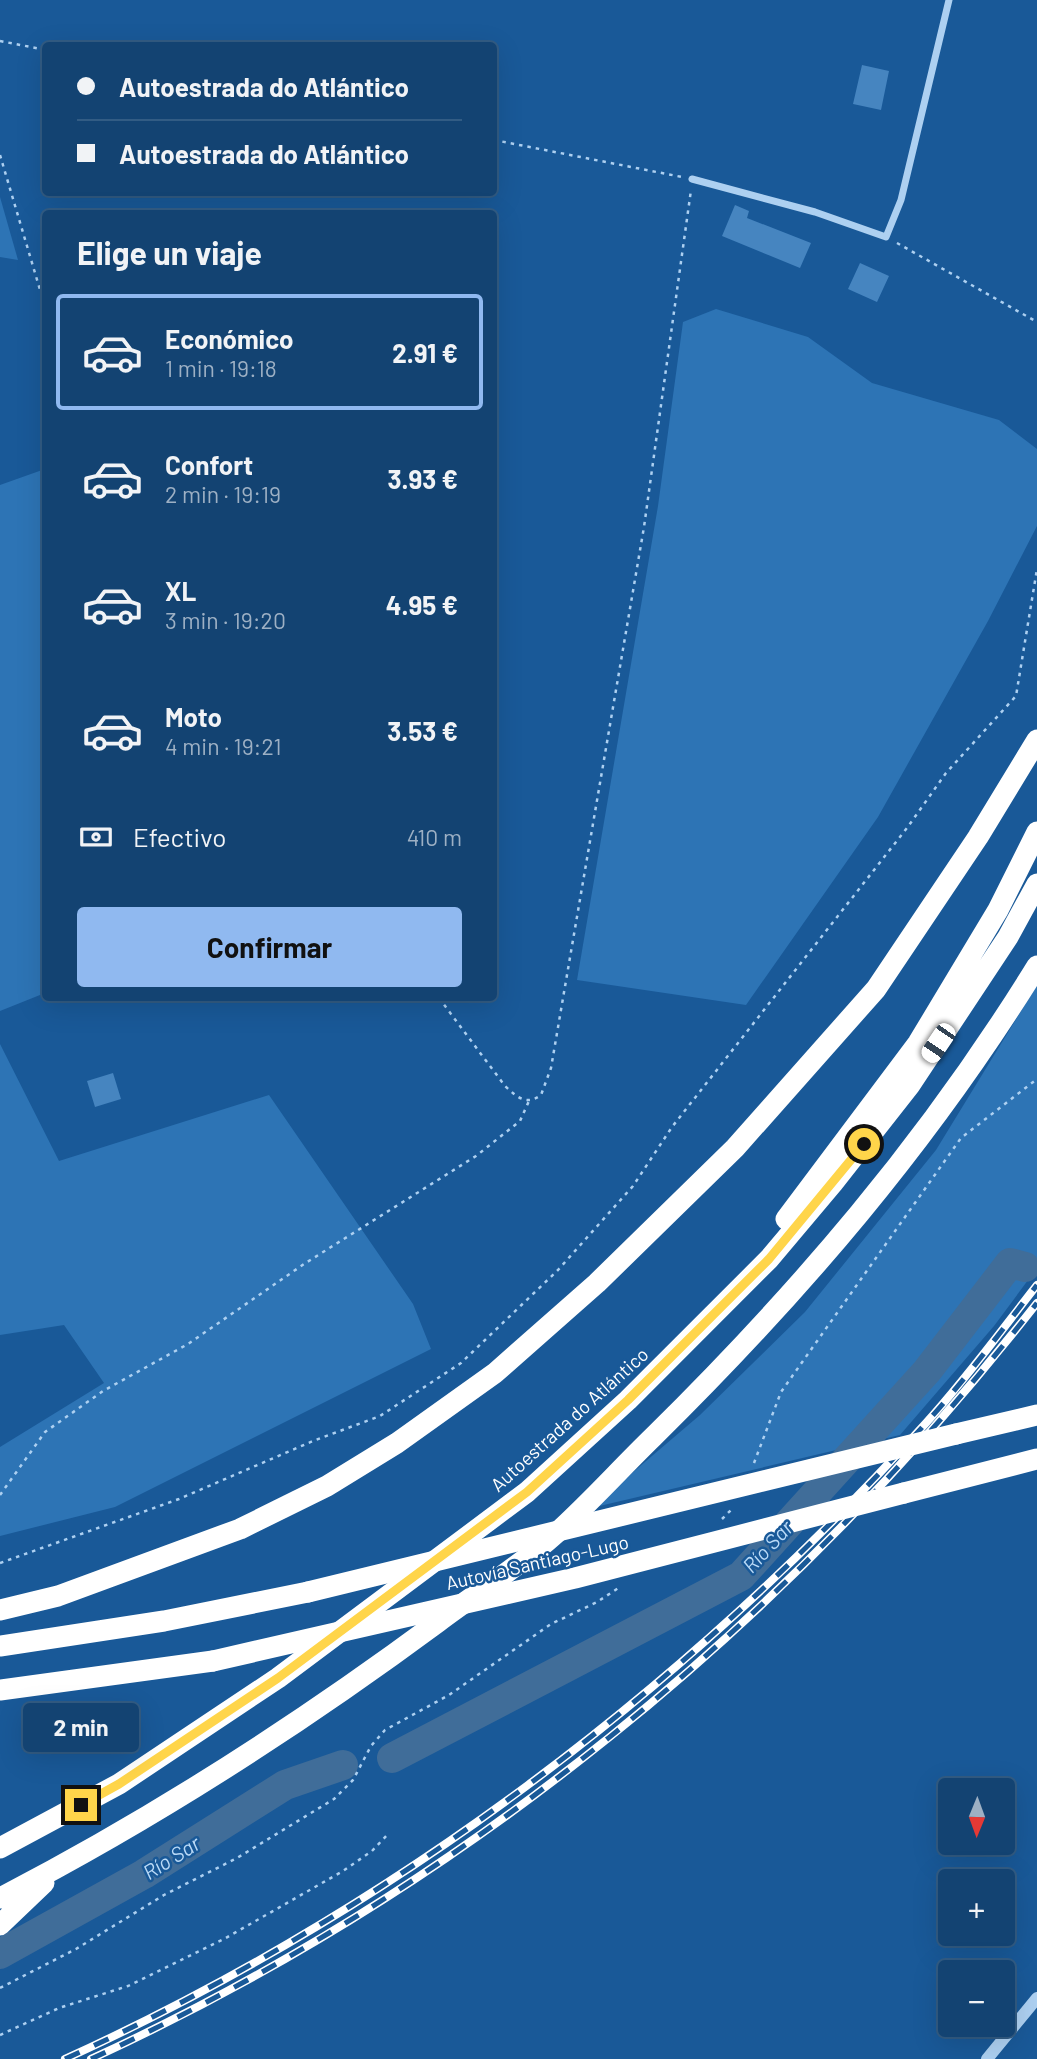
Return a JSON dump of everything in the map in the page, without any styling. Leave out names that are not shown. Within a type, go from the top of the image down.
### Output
[{"type":"highway","points":[[0,1610],[58,1596],[240,1529],[327,1486],[397,1443],[495,1373],[597,1283],[735,1148],[876,989],[978,837],[1037,740]]},
{"type":"highway","points":[[721,1304],[918,1043],[998,910],[1037,832]]},
{"type":"highway","name":"Autoestrada do Atlántico","points":[[0,1848],[119,1784],[278,1678],[527,1492],[628,1400],[721,1304],[769,1259],[910,1085],[1007,937],[1037,884]]},
{"type":"highway","points":[[0,1898],[145,1818],[288,1726],[400,1650],[550,1538],[731,1361],[835,1245],[972,1066],[1037,966]]},
{"type":"highway","name":"Autovía Santiago-Lugo","points":[[0,1646],[164,1621],[308,1592],[1037,1415]]},
{"type":"highway","name":"Autovía Santiago-Lugo","points":[[0,1690],[213,1661],[575,1578],[1037,1460]]},
{"type":"highway","points":[[0,1837],[42,1825]]},
{"type":"highway","points":[[0,1924],[60,1867]]},
{"type":"street","points":[[692,179],[815,212],[886,237],[901,200],[949,0]]},
{"type":"street","points":[[987,2059],[1037,1998]]},
{"type":"path","points":[[0,41],[42,49]]},
{"type":"path","points":[[0,1495],[45,1432],[103,1391],[188,1344],[304,1264],[476,1156],[520,1121],[529,1101],[541,1095],[547,1085],[644,527],[692,179],[497,141]]},
{"type":"path","points":[[0,155],[42,297]]},
{"type":"path","points":[[886,237],[1037,322]]},
{"type":"path","points":[[0,1563],[179,1499],[313,1441],[380,1416],[461,1363],[558,1270],[633,1186],[671,1127],[907,828],[946,773],[1016,696],[1037,569]]},
{"type":"path","points":[[441,1001],[506,1086],[519,1098],[529,1101]]},
{"type":"path","points":[[754,1465],[781,1392],[961,1138],[1037,1079]]},
{"type":"path","points":[[713,1525],[740,1501]]},
{"type":"path","points":[[0,1988],[76,1949],[164,1895],[237,1858],[334,1799],[354,1780],[371,1746],[386,1730],[449,1695],[551,1624],[597,1602],[626,1582]]},
{"type":"path","points":[[0,2035],[59,2008],[128,1986],[224,1939],[343,1871],[372,1851],[388,1834]]},
{"type":"shaded area","points":[[0,197],[18,260],[0,257]]},
{"type":"shaded area","points":[[716,309],[808,337],[872,383],[999,420],[1037,449],[1037,526],[988,621],[878,817],[746,1005],[577,980],[658,506],[683,322]]},
{"type":"shaded area","points":[[42,470],[42,994],[0,1011],[0,485]]},
{"type":"shaded area","points":[[1037,985],[1037,1268],[994,1326],[900,1435],[591,1508],[700,1415],[805,1312],[936,1150]]},
{"type":"shaded area","points":[[0,1044],[59,1161],[269,1095],[413,1304],[431,1349],[115,1507],[0,1536],[0,1447],[104,1383],[64,1325],[0,1335]]},
{"type":"building","points":[[862,65],[889,71],[881,110],[853,104]]},
{"type":"building","points":[[735,205],[749,211],[747,218],[811,243],[800,268],[722,236]]},
{"type":"building","points":[[860,263],[889,276],[877,302],[848,289]]},
{"type":"building","points":[[113,1073],[121,1099],[95,1107],[87,1081]]},
{"type":"waterway","name":"Río Sar","points":[[392,1758],[741,1576],[927,1371],[1010,1263],[1025,1267]]},
{"type":"waterway","name":"Río Sar","points":[[0,1954],[144,1874],[285,1785],[343,1765]]},
{"type":"railway","points":[[65,2059],[187,2000],[304,1934],[418,1862],[528,1785],[634,1702],[736,1614],[833,1521],[941,1406],[1037,1285]]},
{"type":"railway","points":[[91,2059],[228,1991],[360,1914],[488,1829],[609,1737],[725,1638],[836,1532],[940,1421],[1037,1303]]},
{"type":"route","points":[[81,1805],[119,1784],[278,1678],[527,1492],[628,1400],[708,1321],[721,1304],[769,1259],[864,1144]]}]
